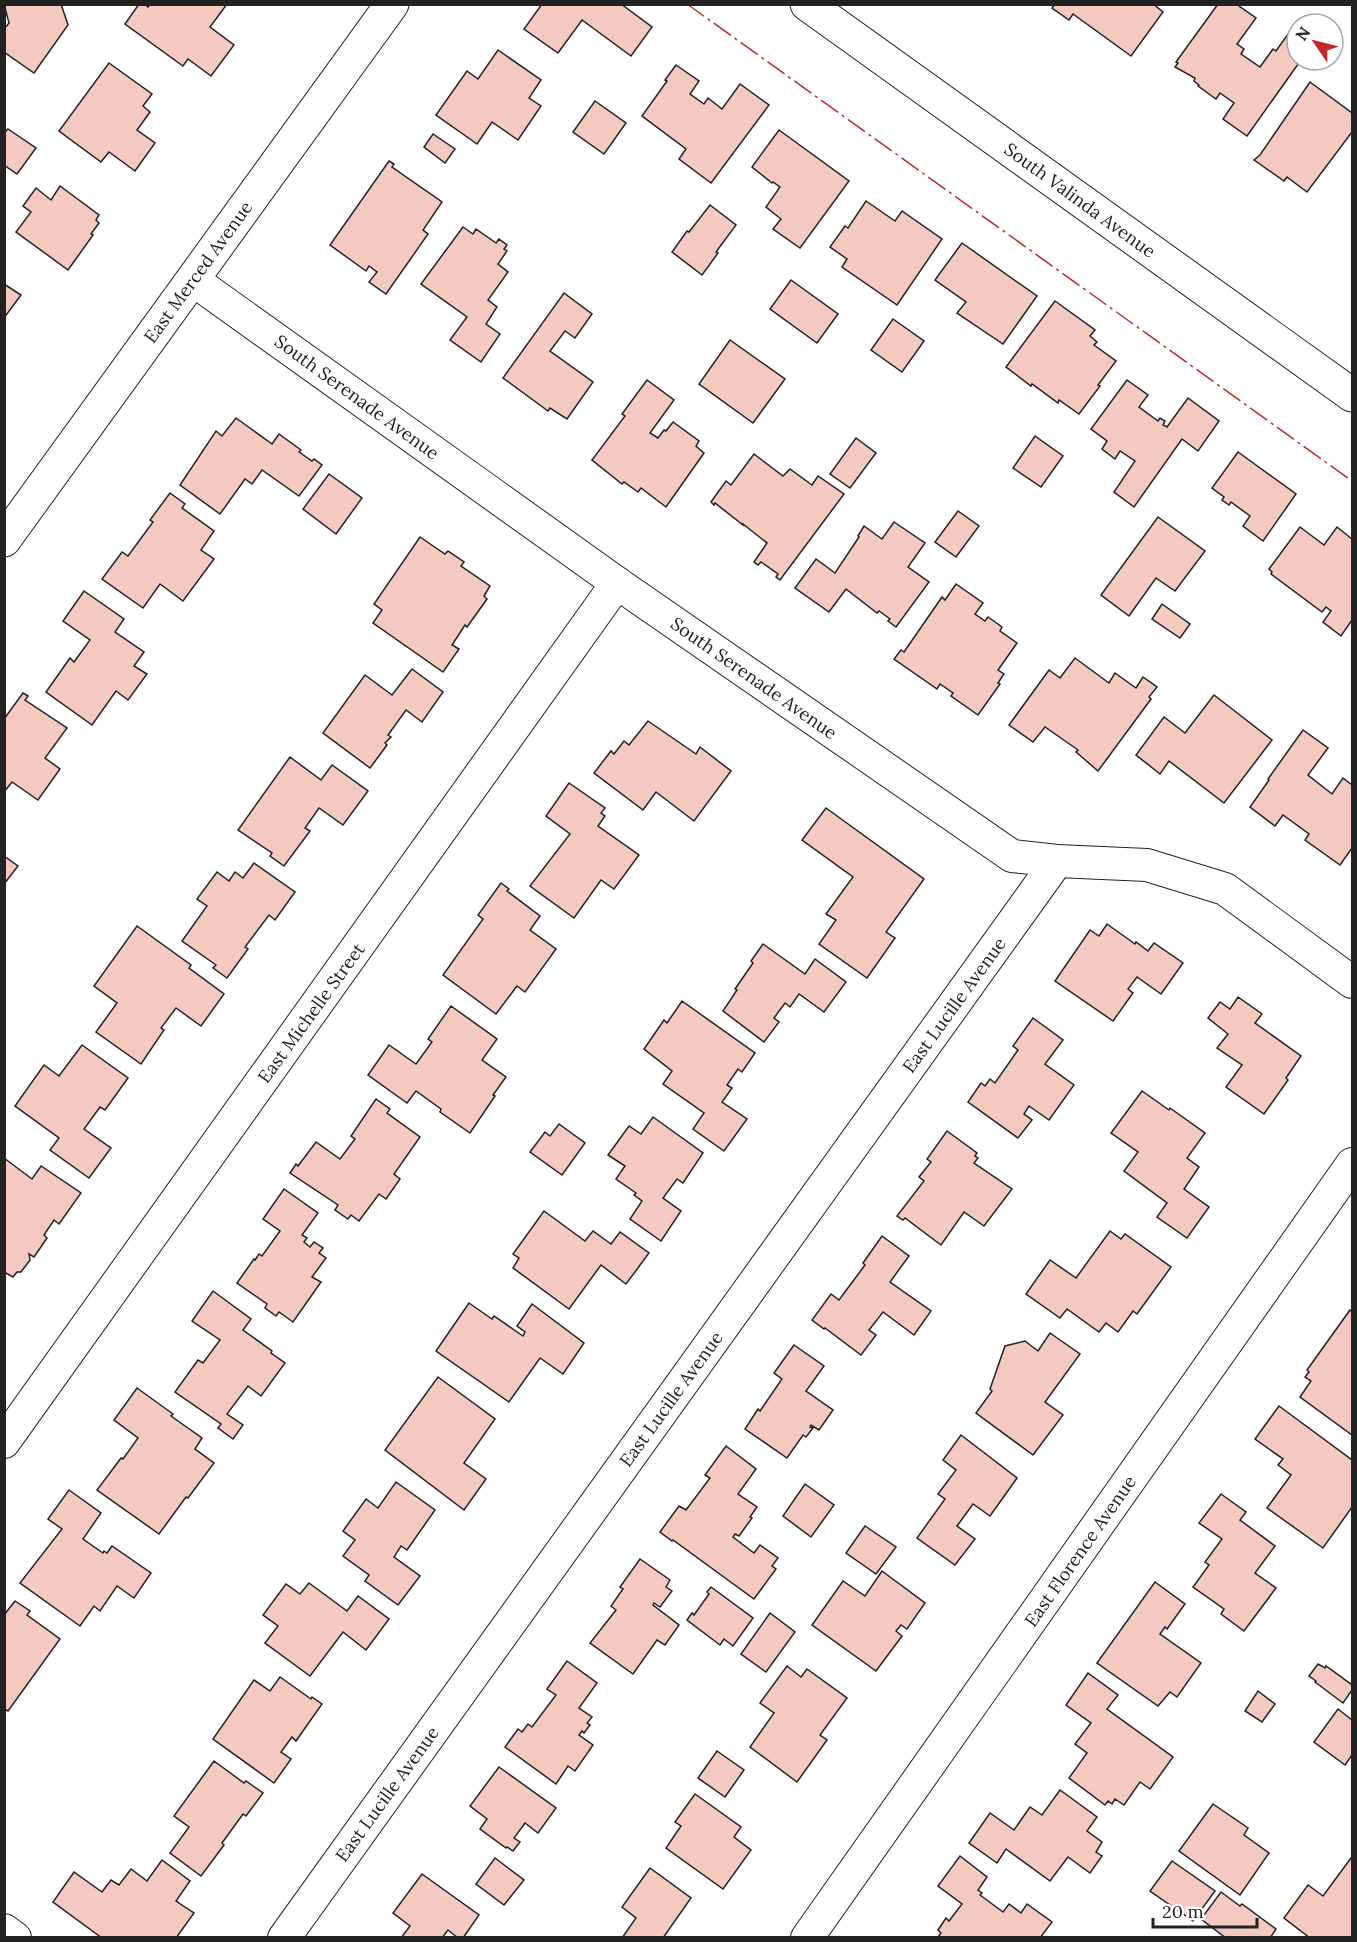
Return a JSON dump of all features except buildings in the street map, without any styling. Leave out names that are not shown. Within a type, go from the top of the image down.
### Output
[{"type":"main road","name":"East Merced Avenue","points":[[4,540],[392,4]]},
{"type":"main road","name":"South Valinda Avenue","points":[[807,4],[1353,395]]},
{"type":"street","name":"South Serenade Avenue","points":[[193,280],[617,583],[1012,856],[1057,861],[1147,865],[1225,889],[1353,982]]},
{"type":"street","name":"East Michelle Street","points":[[4,1442],[617,583]]},
{"type":"street","name":"East Lucille Avenue","points":[[284,1938],[1057,861]]},
{"type":"street","name":"East Florence Avenue","points":[[807,1938],[1353,1164]]},
{"type":"street","points":[[4,1930],[15,1938]]},
{"type":"power","points":[[687,4],[1352,481]]}]
